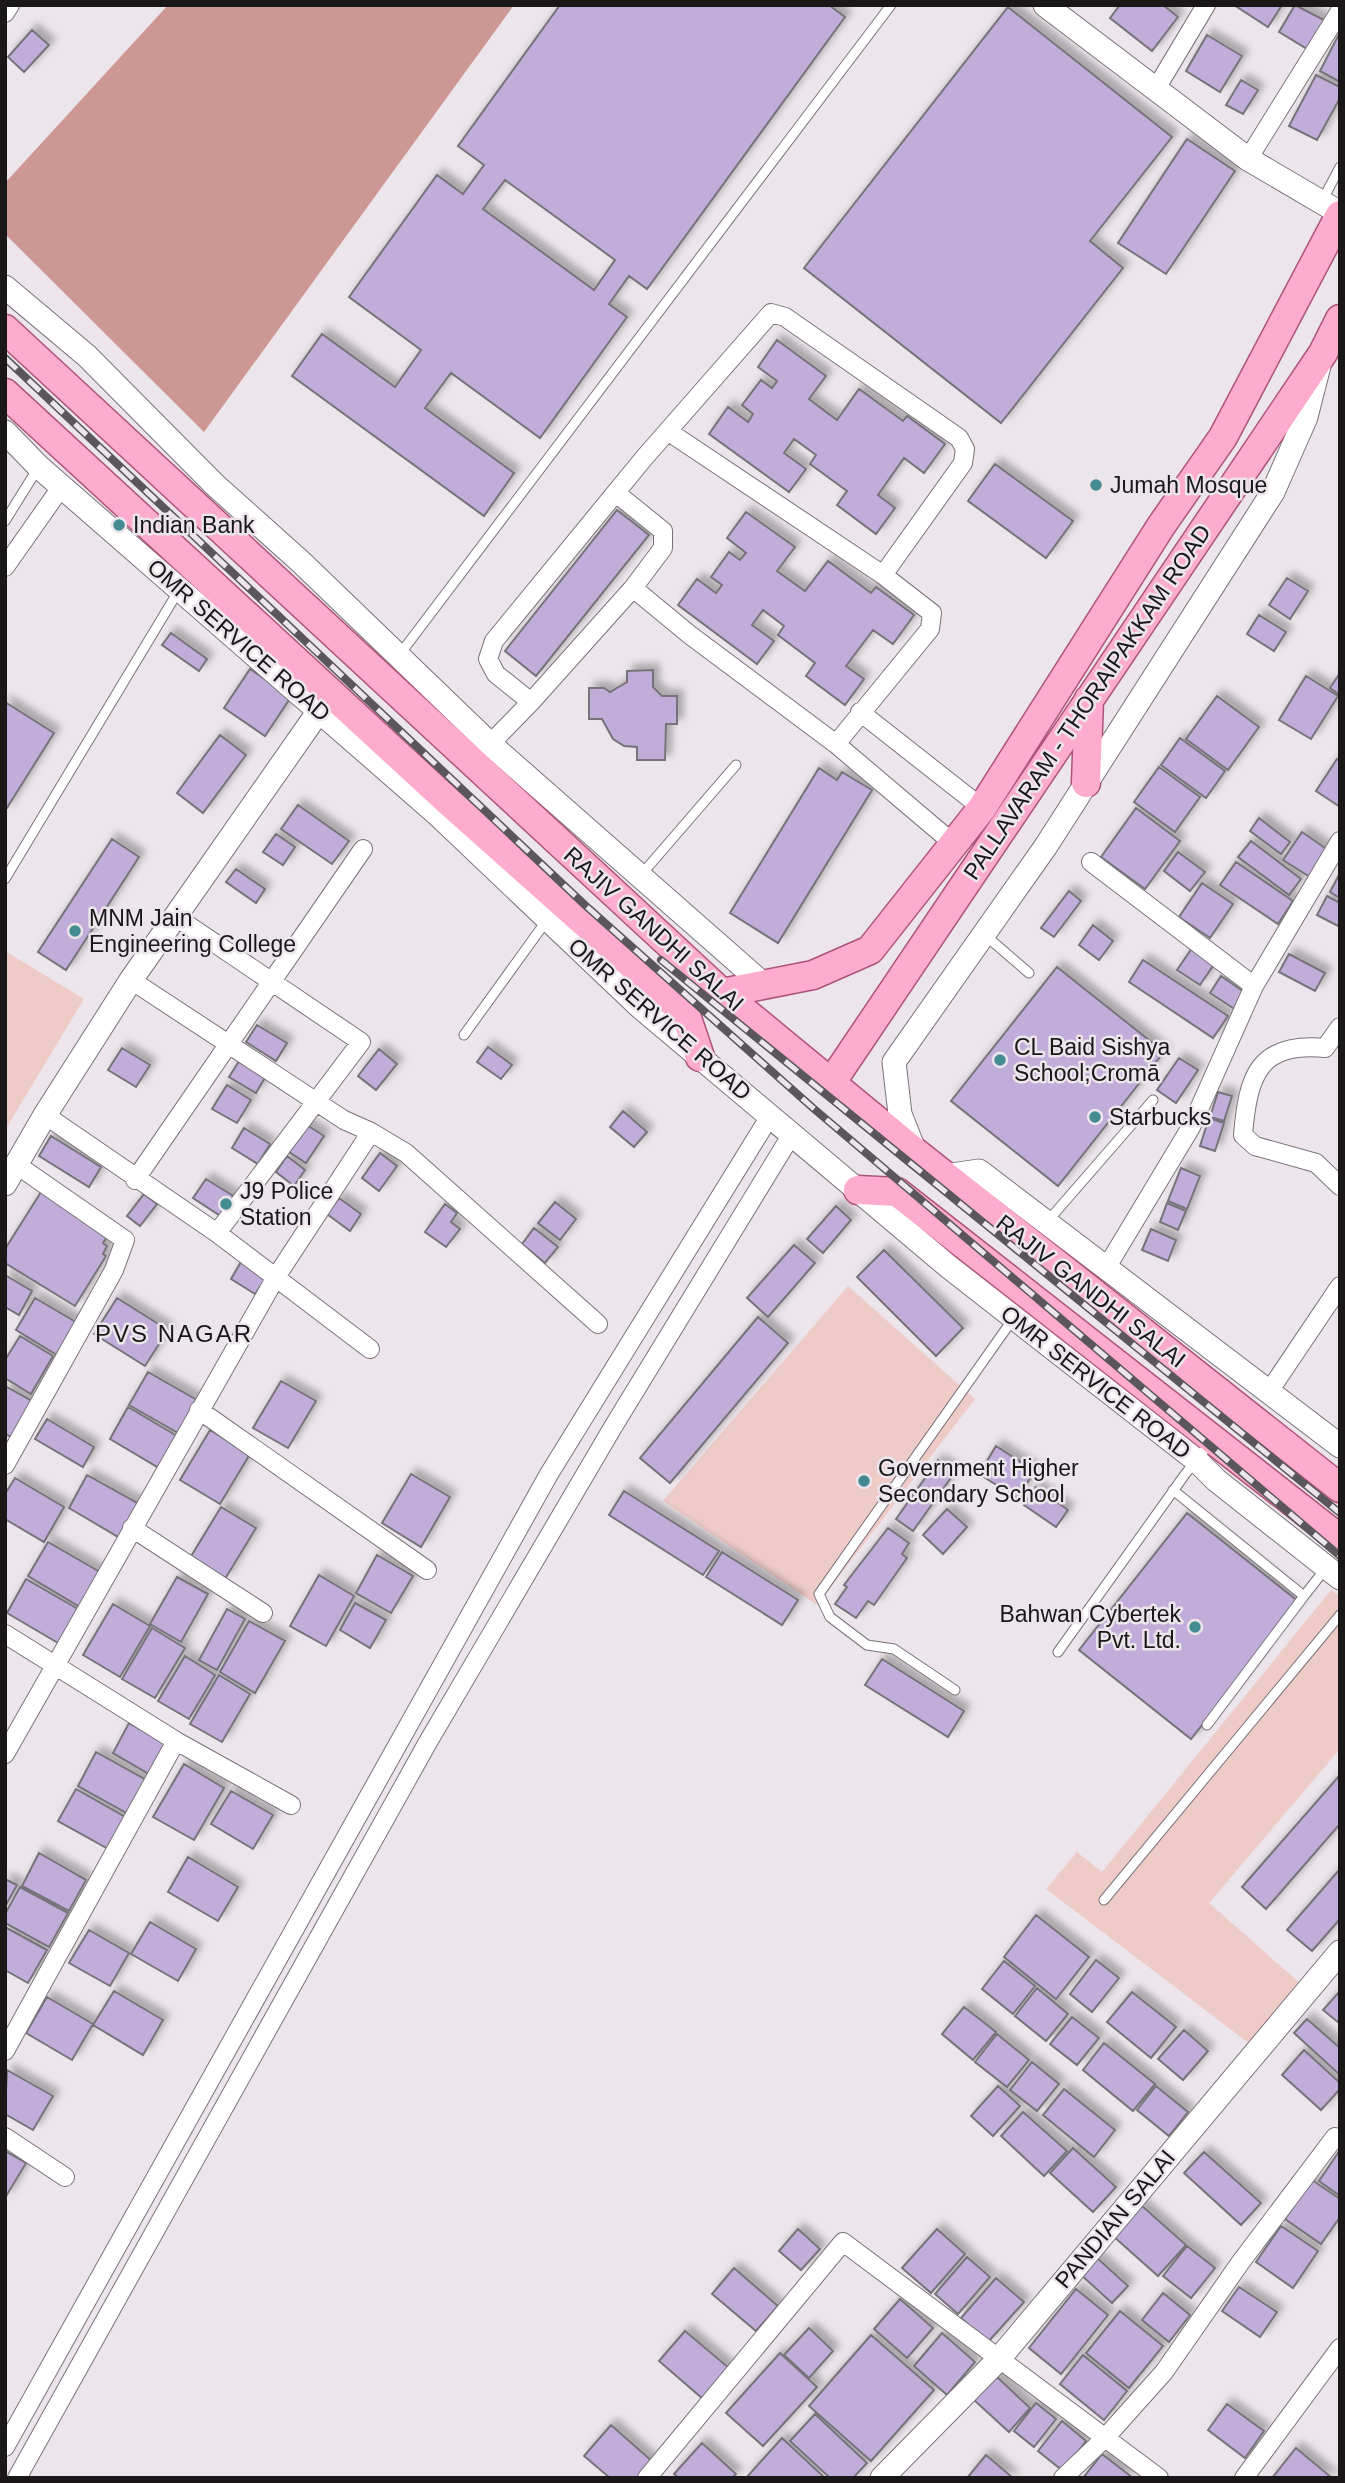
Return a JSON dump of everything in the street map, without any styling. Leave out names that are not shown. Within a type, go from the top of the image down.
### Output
[{"type":"main road","name":"PALLAVARAM - THORAIPAKKAM ROAD","points":[[764,984],[813,975],[870,950],[982,808],[1161,526],[1223,437],[1334,210]]},
{"type":"main road","name":"PALLAVARAM - THORAIPAKKAM ROAD","points":[[831,1083],[1323,353],[1340,319]]},
{"type":"main road","name":"RAJIV GANDHI SALAI","points":[[5,329],[722,993],[915,1152],[1340,1488]]},
{"type":"main road","name":"RAJIV GANDHI SALAI","points":[[5,393],[327,703],[686,1015],[700,1057]]},
{"type":"main road","points":[[1161,526],[1192,547]]},
{"type":"main road","points":[[1086,783],[1089,699]]},
{"type":"main road","points":[[722,993],[764,984]]},
{"type":"main road","name":"RAJIV GANDHI SALAI","points":[[858,1190],[897,1192],[1205,1450],[1340,1539]]},
{"type":"street","points":[[5,13],[10,5]]},
{"type":"street","points":[[1045,5],[1157,87],[1248,159],[1334,210]]},
{"type":"street","points":[[1157,87],[1206,5]]},
{"type":"street","points":[[1248,159],[1340,11]]},
{"type":"street","points":[[5,287],[87,356],[215,485],[490,744],[764,984]]},
{"type":"street","points":[[531,702],[496,674],[488,659],[494,641],[759,323],[771,313],[785,317],[959,438],[965,449],[963,463],[883,575]]},
{"type":"street","points":[[915,1152],[900,1114],[894,1062],[985,935],[1273,492],[1306,417],[1323,353]]},
{"type":"street","name":"OMR SERVICE ROAD","points":[[5,432],[39,467],[181,588],[327,703],[436,813],[639,1006],[1014,1318],[1205,1450],[1216,1480],[1333,1573]]},
{"type":"street","points":[[669,432],[883,575],[932,613],[930,629],[836,744]]},
{"type":"street","points":[[5,567],[62,486]]},
{"type":"street","points":[[490,744],[633,588],[663,548],[663,531],[616,493]]},
{"type":"street","points":[[633,588],[690,635],[836,744],[954,844]]},
{"type":"street","points":[[5,1465],[114,1270],[125,1240],[11,1175],[45,1115],[131,981],[327,703]]},
{"type":"street","points":[[860,712],[982,808]]},
{"type":"street","points":[[1105,1270],[1191,1127],[1254,986],[1340,841]]},
{"type":"street","points":[[135,1180],[363,849]]},
{"type":"street","points":[[1091,862],[1254,986]]},
{"type":"street","points":[[176,917],[361,1042],[217,1233]]},
{"type":"street","points":[[131,981],[344,1120],[406,1153],[598,1324]]},
{"type":"street","points":[[1340,1027],[1325,1048],[1305,1046],[1278,1050],[1262,1062],[1245,1111],[1243,1135],[1255,1146],[1316,1163],[1340,1186]]},
{"type":"street","points":[[45,1115],[135,1180],[217,1233],[370,1349]]},
{"type":"street","points":[[5,2447],[549,1474],[770,1116]]},
{"type":"street","points":[[5,1754],[276,1277],[371,1132]]},
{"type":"street","points":[[17,2478],[428,1742],[612,1427],[792,1134]]},
{"type":"street","points":[[945,1175],[979,1171],[1105,1270],[1340,1446]]},
{"type":"street","points":[[1268,1392],[1340,1286]]},
{"type":"street","points":[[199,1410],[427,1570]]},
{"type":"street","points":[[132,1528],[263,1613]]},
{"type":"street","points":[[5,1633],[176,1741],[291,1805]]},
{"type":"street","points":[[5,2051],[176,1741]]},
{"type":"street","name":"PANDIAN SALAI","points":[[882,2478],[998,2360],[1340,1952]]},
{"type":"street","points":[[5,2137],[65,2177]]},
{"type":"street","points":[[1063,2478],[1105,2438],[1164,2372],[1240,2263],[1335,2137]]},
{"type":"street","points":[[647,2478],[843,2242],[1159,2478]]},
{"type":"street","points":[[1244,2478],[1340,2348]]},
{"type":"lane","points":[[398,656],[891,5]]},
{"type":"lane","points":[[1334,210],[1340,167]]},
{"type":"lane","points":[[5,521],[39,467]]},
{"type":"lane","points":[[5,879],[181,588]]},
{"type":"lane","points":[[640,875],[736,765]]},
{"type":"lane","points":[[464,1035],[547,919]]},
{"type":"lane","points":[[985,935],[1029,973]]},
{"type":"lane","points":[[1046,1224],[1153,1100]]},
{"type":"lane","points":[[956,1690],[894,1649],[867,1645],[830,1617],[819,1594],[1014,1318]]},
{"type":"lane","points":[[1058,1652],[1173,1490],[1205,1450]]},
{"type":"lane","points":[[1173,1490],[1304,1596]]},
{"type":"lane","points":[[1208,1726],[1304,1596],[1333,1573]]},
{"type":"lane","points":[[1104,1900],[1340,1615]]},
{"type":"shaded area","points":[[168,5],[514,5],[204,432],[5,234],[5,183]]},
{"type":"shaded area","points":[[5,951],[84,999],[5,1130]]},
{"type":"shaded area","points":[[848,1286],[975,1399],[817,1605],[663,1501]]},
{"type":"shaded area","points":[[1331,1590],[1340,1596],[1340,1749],[1209,1903],[1301,1984],[1250,2044],[1046,1889],[1077,1852],[1102,1872]]},
{"type":"building","points":[[560,5],[829,5],[845,17],[647,289],[629,276],[609,304],[627,317],[540,438],[451,373],[425,408],[514,473],[484,516],[292,376],[322,334],[395,387],[421,350],[349,297],[437,175],[463,194],[484,165],[458,146]],"holes":[[[505,180],[615,260],[594,290],[483,209]]]},
{"type":"building","points":[[1120,5],[1163,5],[1178,17],[1152,51],[1110,18]]},
{"type":"building","points":[[1234,5],[1282,5],[1268,27]]},
{"type":"building","points":[[1295,5],[1326,21],[1309,50],[1279,32]]},
{"type":"building","points":[[1008,7],[1172,137],[1090,241],[1123,268],[1001,423],[804,268]]},
{"type":"building","points":[[32,30],[49,45],[24,72],[8,57]]},
{"type":"building","points":[[1207,35],[1242,56],[1220,92],[1186,71]]},
{"type":"building","points":[[1338,36],[1340,37],[1340,82],[1320,71]]},
{"type":"building","points":[[1316,75],[1340,87],[1340,98],[1317,140],[1289,126]]},
{"type":"building","points":[[1241,80],[1258,90],[1243,114],[1226,105]]},
{"type":"building","points":[[1187,139],[1235,171],[1166,274],[1118,243]]},
{"type":"building","points":[[777,340],[826,376],[809,399],[837,420],[859,389],[903,421],[907,416],[945,444],[924,473],[904,458],[878,495],[895,508],[876,534],[837,505],[847,491],[810,464],[816,455],[794,439],[784,453],[806,469],[789,492],[709,434],[728,407],[748,422],[753,414],[742,405],[761,380],[772,388],[777,381],[758,367]]},
{"type":"building","points":[[995,464],[1073,521],[1046,558],[968,501]]},
{"type":"building","points":[[617,510],[649,535],[536,676],[505,651]]},
{"type":"building","points":[[746,512],[795,547],[777,571],[805,591],[828,561],[871,593],[876,587],[914,615],[893,644],[873,630],[846,666],[864,679],[845,705],[806,676],[815,663],[778,635],[784,626],[763,610],[752,625],[774,641],[757,664],[678,605],[697,579],[716,593],[722,585],[711,577],[729,552],[740,560],[746,553],[727,538]]},
{"type":"building","points":[[1287,578],[1308,591],[1290,619],[1269,605]]},
{"type":"building","points":[[1259,615],[1286,632],[1274,651],[1247,634]]},
{"type":"building","points":[[171,633],[207,659],[199,671],[162,645]]},
{"type":"building","points":[[250,669],[291,697],[265,736],[224,708]]},
{"type":"building","points":[[653,670],[653,687],[662,696],[677,696],[677,724],[666,724],[665,760],[637,760],[637,747],[624,746],[613,739],[602,719],[589,719],[589,688],[604,688],[610,692],[627,682],[627,671]]},
{"type":"building","points":[[1340,673],[1340,695],[1330,688]]},
{"type":"building","points":[[1306,676],[1338,696],[1311,739],[1279,720]]},
{"type":"building","points":[[1217,696],[1259,727],[1228,770],[1186,739]]},
{"type":"building","points":[[5,702],[54,733],[5,811]]},
{"type":"building","points":[[220,735],[246,755],[203,813],[177,793]]},
{"type":"building","points":[[1180,738],[1225,771],[1206,798],[1161,765]]},
{"type":"building","points":[[1337,759],[1340,761],[1340,807],[1316,791]]},
{"type":"building","points":[[1159,767],[1200,797],[1175,832],[1134,802]]},
{"type":"building","points":[[819,768],[837,780],[842,772],[872,790],[778,943],[730,913]]},
{"type":"building","points":[[298,805],[349,841],[332,864],[281,829]]},
{"type":"building","points":[[1136,808],[1180,841],[1145,889],[1101,857]]},
{"type":"building","points":[[1259,818],[1290,842],[1281,854],[1250,831]]},
{"type":"building","points":[[1302,832],[1328,850],[1310,877],[1283,860]]},
{"type":"building","points":[[276,834],[295,847],[283,865],[263,852]]},
{"type":"building","points":[[112,839],[139,857],[66,970],[38,952]]},
{"type":"building","points":[[1251,841],[1301,879],[1289,895],[1238,857]]},
{"type":"building","points":[[1178,852],[1205,872],[1190,891],[1164,871]]},
{"type":"building","points":[[1236,862],[1293,901],[1278,924],[1220,885]]},
{"type":"building","points":[[236,869],[265,889],[256,903],[226,882]]},
{"type":"building","points":[[1340,873],[1340,898],[1330,892]]},
{"type":"building","points":[[1202,883],[1233,904],[1210,938],[1179,917]]},
{"type":"building","points":[[1069,891],[1081,901],[1054,937],[1041,928]]},
{"type":"building","points":[[1327,896],[1340,903],[1340,927],[1317,915]]},
{"type":"building","points":[[1093,925],[1113,941],[1099,960],[1079,945]]},
{"type":"building","points":[[1192,948],[1215,963],[1200,985],[1177,970]]},
{"type":"building","points":[[1289,954],[1325,973],[1315,991],[1279,972]]},
{"type":"building","points":[[1143,960],[1228,1016],[1213,1038],[1129,982]]},
{"type":"building","points":[[1057,967],[1164,1052],[1058,1186],[951,1101]]},
{"type":"building","points":[[1221,976],[1247,994],[1236,1010],[1210,993]]},
{"type":"building","points":[[257,1025],[287,1043],[276,1061],[246,1042]]},
{"type":"building","points":[[488,1047],[512,1065],[501,1079],[477,1062]]},
{"type":"building","points":[[122,1048],[150,1065],[136,1087],[108,1070]]},
{"type":"building","points":[[379,1049],[397,1064],[376,1090],[358,1076]]},
{"type":"building","points":[[241,1058],[267,1074],[256,1093],[229,1077]]},
{"type":"building","points":[[1179,1058],[1198,1070],[1176,1103],[1157,1090]]},
{"type":"building","points":[[227,1085],[251,1100],[237,1123],[212,1109]]},
{"type":"building","points":[[1218,1092],[1232,1096],[1224,1121],[1210,1117]]},
{"type":"building","points":[[623,1111],[647,1132],[634,1147],[610,1127]]},
{"type":"building","points":[[1209,1118],[1224,1123],[1215,1151],[1200,1146]]},
{"type":"building","points":[[304,1123],[324,1136],[306,1163],[286,1150]]},
{"type":"building","points":[[244,1128],[270,1144],[258,1164],[232,1148]]},
{"type":"building","points":[[51,1136],[101,1167],[89,1187],[39,1156]]},
{"type":"building","points":[[380,1153],[397,1166],[379,1191],[362,1178]]},
{"type":"building","points":[[287,1156],[305,1170],[294,1186],[276,1172]]},
{"type":"building","points":[[1181,1168],[1200,1176],[1187,1209],[1168,1201]]},
{"type":"building","points":[[206,1179],[235,1197],[222,1217],[193,1198]]},
{"type":"building","points":[[41,1192],[109,1234],[103,1243],[107,1246],[103,1254],[106,1256],[75,1306],[5,1263],[5,1249]]},
{"type":"building","points":[[144,1194],[157,1204],[140,1226],[127,1216]]},
{"type":"building","points":[[339,1198],[361,1214],[350,1231],[327,1214]]},
{"type":"building","points":[[555,1202],[576,1219],[560,1240],[538,1223]]},
{"type":"building","points":[[1167,1203],[1186,1211],[1178,1230],[1160,1222]]},
{"type":"building","points":[[445,1204],[457,1213],[451,1222],[460,1229],[446,1247],[425,1232]]},
{"type":"building","points":[[836,1206],[851,1220],[823,1253],[807,1239]]},
{"type":"building","points":[[534,1228],[558,1247],[545,1263],[522,1244]]},
{"type":"building","points":[[1151,1229],[1176,1240],[1168,1261],[1142,1250]]},
{"type":"building","points":[[794,1245],[815,1263],[768,1317],[747,1298]]},
{"type":"building","points":[[884,1250],[963,1328],[936,1356],[857,1277]]},
{"type":"building","points":[[241,1262],[266,1279],[255,1294],[231,1279]]},
{"type":"building","points":[[5,1275],[32,1291],[19,1315],[5,1307]]},
{"type":"building","points":[[35,1298],[76,1322],[57,1355],[16,1330]]},
{"type":"building","points":[[117,1298],[168,1330],[145,1366],[94,1334]]},
{"type":"building","points":[[758,1317],[788,1343],[670,1483],[640,1458]]},
{"type":"building","points":[[20,1336],[53,1356],[31,1394],[5,1378],[5,1360]]},
{"type":"building","points":[[148,1372],[197,1400],[178,1433],[129,1405]]},
{"type":"building","points":[[281,1381],[316,1401],[288,1448],[253,1428]]},
{"type":"building","points":[[5,1386],[32,1401],[11,1437],[5,1434]]},
{"type":"building","points":[[128,1407],[177,1436],[159,1468],[110,1439]]},
{"type":"building","points":[[47,1419],[94,1447],[83,1467],[35,1439]]},
{"type":"building","points":[[210,1430],[250,1454],[220,1504],[180,1480]]},
{"type":"building","points":[[996,1446],[1035,1471],[1017,1498],[979,1474]]},
{"type":"building","points":[[938,1460],[955,1472],[913,1531],[896,1519]]},
{"type":"building","points":[[411,1474],[450,1497],[421,1547],[382,1523]]},
{"type":"building","points":[[87,1475],[139,1504],[120,1538],[69,1508]]},
{"type":"building","points":[[15,1478],[64,1507],[44,1542],[5,1519],[5,1494]]},
{"type":"building","points":[[1036,1487],[1068,1510],[1056,1527],[1024,1505]]},
{"type":"building","points":[[624,1491],[719,1551],[703,1575],[609,1515]]},
{"type":"building","points":[[221,1507],[256,1528],[225,1579],[190,1558]]},
{"type":"building","points":[[947,1509],[967,1527],[943,1554],[923,1535]]},
{"type":"building","points":[[1187,1513],[1299,1602],[1191,1739],[1079,1650]]},
{"type":"building","points":[[888,1528],[909,1543],[902,1554],[907,1558],[874,1605],[868,1601],[856,1618],[835,1604],[847,1587],[844,1585]]},
{"type":"building","points":[[48,1542],[100,1572],[80,1607],[28,1576]]},
{"type":"building","points":[[722,1552],[798,1600],[782,1625],[706,1577]]},
{"type":"building","points":[[377,1555],[413,1576],[391,1613],[356,1593]]},
{"type":"building","points":[[319,1575],[354,1596],[326,1646],[290,1626]]},
{"type":"building","points":[[177,1577],[208,1594],[181,1642],[150,1624]]},
{"type":"building","points":[[26,1579],[78,1609],[58,1643],[7,1613]]},
{"type":"building","points":[[355,1603],[386,1620],[370,1648],[340,1630]]},
{"type":"building","points":[[113,1604],[150,1626],[120,1677],[83,1655]]},
{"type":"building","points":[[227,1609],[245,1619],[217,1670],[199,1660]]},
{"type":"building","points":[[249,1621],[285,1641],[255,1693],[220,1672]]},
{"type":"building","points":[[152,1628],[185,1648],[155,1698],[122,1679]]},
{"type":"building","points":[[185,1656],[215,1675],[189,1719],[158,1701]]},
{"type":"building","points":[[882,1659],[964,1711],[948,1737],[865,1685]]},
{"type":"building","points":[[219,1675],[250,1694],[222,1742],[190,1724]]},
{"type":"building","points":[[129,1723],[166,1743],[149,1774],[113,1753]]},
{"type":"building","points":[[96,1752],[148,1781],[130,1815],[78,1786]]},
{"type":"building","points":[[184,1764],[224,1788],[194,1840],[153,1817]]},
{"type":"building","points":[[1340,1775],[1340,1824],[1266,1909],[1242,1887]]},
{"type":"building","points":[[76,1789],[127,1818],[110,1850],[58,1821]]},
{"type":"building","points":[[231,1791],[273,1815],[253,1849],[211,1824]]},
{"type":"building","points":[[39,1853],[86,1880],[69,1911],[22,1886]]},
{"type":"building","points":[[188,1857],[238,1887],[218,1921],[168,1892]]},
{"type":"building","points":[[1340,1869],[1340,1919],[1312,1951],[1287,1930]]},
{"type":"building","points":[[5,1879],[17,1885],[5,1907]]},
{"type":"building","points":[[20,1887],[68,1913],[49,1947],[5,1923],[5,1914]]},
{"type":"building","points":[[1036,1915],[1089,1957],[1056,1999],[1004,1957]]},
{"type":"building","points":[[150,1922],[196,1949],[178,1981],[131,1954]]},
{"type":"building","points":[[5,1927],[47,1950],[28,1983],[5,1970]]},
{"type":"building","points":[[89,1930],[129,1953],[110,1986],[69,1963]]},
{"type":"building","points":[[1096,1960],[1119,1978],[1092,2012],[1070,1994]]},
{"type":"building","points":[[1004,1961],[1035,1986],[1013,2014],[982,1989]]},
{"type":"building","points":[[1037,1988],[1068,2014],[1046,2041],[1015,2016]]},
{"type":"building","points":[[114,1991],[163,2020],[143,2055],[93,2025]]},
{"type":"building","points":[[1340,1991],[1340,2023],[1339,2023],[1323,2010]]},
{"type":"building","points":[[1132,1992],[1176,2027],[1151,2058],[1107,2022]]},
{"type":"building","points":[[47,1997],[93,2024],[72,2060],[26,2033]]},
{"type":"building","points":[[964,2007],[996,2032],[973,2060],[942,2034]]},
{"type":"building","points":[[1072,2017],[1099,2038],[1077,2065],[1050,2044]]},
{"type":"building","points":[[1307,2019],[1340,2048],[1340,2075],[1294,2033]]},
{"type":"building","points":[[1184,2030],[1208,2051],[1183,2080],[1158,2059]]},
{"type":"building","points":[[997,2034],[1029,2060],[1007,2087],[975,2062]]},
{"type":"building","points":[[1104,2043],[1155,2084],[1133,2111],[1083,2070]]},
{"type":"building","points":[[1304,2050],[1340,2083],[1340,2089],[1321,2110],[1282,2075]]},
{"type":"building","points":[[1032,2062],[1059,2084],[1037,2111],[1010,2090]]},
{"type":"building","points":[[7,2070],[53,2096],[33,2130],[5,2114]]},
{"type":"building","points":[[998,2086],[1020,2106],[993,2136],[971,2116]]},
{"type":"building","points":[[1156,2086],[1188,2112],[1169,2136],[1137,2110]]},
{"type":"building","points":[[1064,2089],[1115,2130],[1094,2157],[1043,2115]]},
{"type":"building","points":[[1023,2112],[1067,2151],[1044,2176],[1001,2136]]},
{"type":"building","points":[[1073,2148],[1116,2187],[1093,2212],[1050,2173]]},
{"type":"building","points":[[1340,2150],[1340,2196],[1319,2181]]},
{"type":"building","points":[[5,2151],[26,2163],[5,2198]]},
{"type":"building","points":[[1204,2152],[1261,2203],[1241,2225],[1184,2173]]},
{"type":"building","points":[[1312,2180],[1340,2199],[1340,2217],[1321,2244],[1285,2219]]},
{"type":"building","points":[[1141,2205],[1186,2245],[1158,2276],[1113,2236]]},
{"type":"building","points":[[1281,2226],[1318,2251],[1293,2288],[1256,2262]]},
{"type":"building","points":[[798,2229],[820,2249],[801,2270],[779,2251]]},
{"type":"building","points":[[937,2229],[965,2254],[931,2293],[902,2268]]},
{"type":"building","points":[[1187,2246],[1215,2268],[1191,2298],[1163,2276]]},
{"type":"building","points":[[967,2257],[990,2277],[958,2314],[935,2294]]},
{"type":"building","points":[[1096,2257],[1128,2286],[1112,2303],[1080,2274]]},
{"type":"building","points":[[734,2268],[778,2306],[756,2331],[712,2294]]},
{"type":"building","points":[[996,2278],[1024,2302],[988,2342],[961,2318]]},
{"type":"building","points":[[1239,2287],[1277,2312],[1260,2337],[1222,2311]]},
{"type":"building","points":[[1076,2289],[1108,2315],[1061,2374],[1029,2348]]},
{"type":"building","points":[[1163,2293],[1190,2315],[1169,2342],[1142,2320]]},
{"type":"building","points":[[900,2299],[933,2328],[907,2358],[874,2329]]},
{"type":"building","points":[[1120,2311],[1163,2346],[1129,2388],[1086,2353]]},
{"type":"building","points":[[809,2328],[833,2351],[809,2378],[784,2355]]},
{"type":"building","points":[[685,2331],[729,2368],[703,2399],[659,2361]]},
{"type":"building","points":[[942,2333],[975,2362],[947,2395],[914,2366]]},
{"type":"building","points":[[871,2335],[934,2390],[871,2461],[809,2406]]},
{"type":"building","points":[[780,2353],[817,2387],[763,2446],[726,2413]]},
{"type":"building","points":[[1083,2355],[1127,2391],[1104,2420],[1060,2384]]},
{"type":"building","points":[[996,2376],[1030,2408],[1009,2432],[974,2400]]},
{"type":"building","points":[[1036,2403],[1056,2419],[1034,2447],[1014,2431]]},
{"type":"building","points":[[1227,2404],[1264,2431],[1245,2458],[1208,2430]]},
{"type":"building","points":[[815,2414],[867,2463],[853,2478],[830,2478],[790,2441]]},
{"type":"building","points":[[1062,2421],[1086,2441],[1063,2471],[1038,2451]]},
{"type":"building","points":[[611,2425],[653,2462],[639,2478],[610,2478],[584,2456]]},
{"type":"building","points":[[782,2438],[825,2478],[746,2478]]},
{"type":"building","points":[[702,2443],[736,2474],[732,2478],[679,2478],[674,2474]]},
{"type":"building","points":[[1296,2448],[1332,2478],[1272,2478]]},
{"type":"building","points":[[1102,2454],[1133,2478],[1083,2478]]},
{"type":"building","points":[[986,2455],[1013,2478],[967,2478]]},
{"type":"railway","points":[[5,358],[586,906],[813,1108],[1340,1556]]},
{"type":"railway","points":[[661,960],[1340,1513]]},
{"type":"place","name":"Jumah Mosque","points":[[1096,485]]},
{"type":"place","name":"Indian Bank","points":[[119,525]]},
{"type":"place","name":"MNM Jain Engineering College","points":[[75,931]]},
{"type":"place","name":"CL Baid Sishya School;Cromā","points":[[1000,1060]]},
{"type":"place","name":"Starbucks","points":[[1095,1117]]},
{"type":"place","name":"J9 Police Station","points":[[226,1204]]},
{"type":"place","name":"Government Higher Secondary School","points":[[864,1481]]},
{"type":"place","name":"Bahwan Cybertek Pvt. Ltd.","points":[[1195,1627]]},
{"type":"district","name":"PVS NAGAR","points":[[174,1333]]}]
